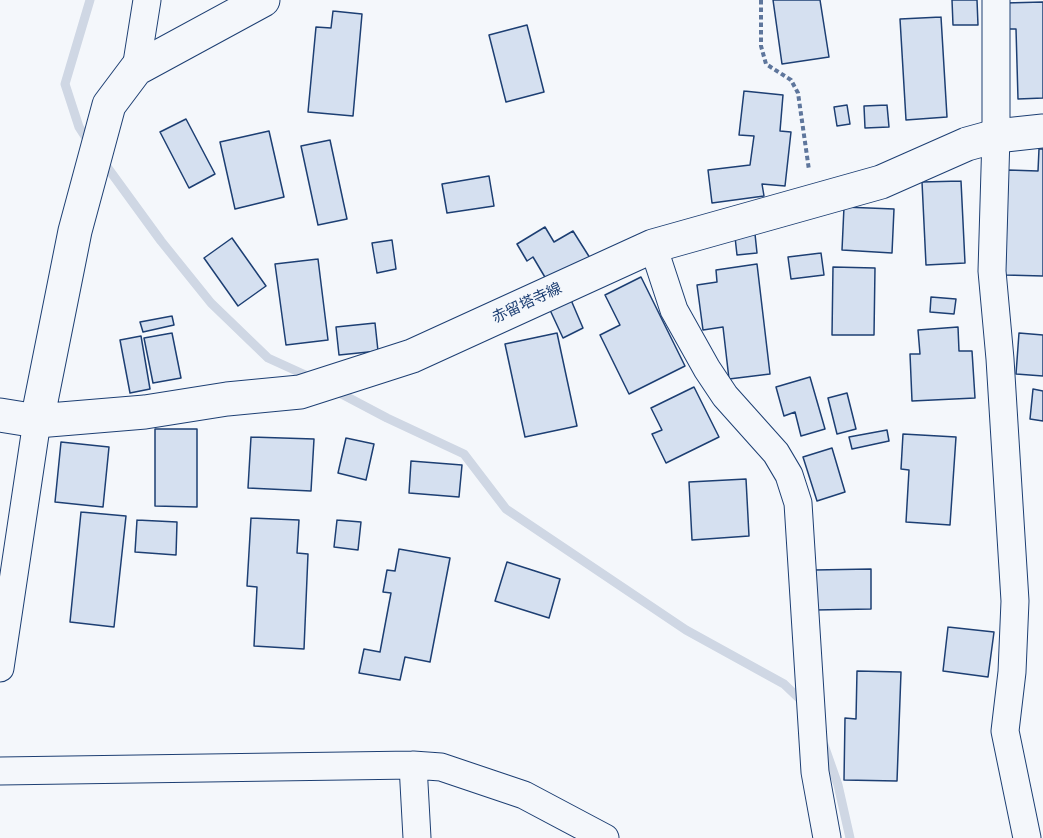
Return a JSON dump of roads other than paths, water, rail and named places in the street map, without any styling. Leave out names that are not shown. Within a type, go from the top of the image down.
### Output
[{"type":"main road","points":[[37,421],[75,231],[109,105],[136,69],[263,0]]},
{"type":"main road","name":"赤留塔寺線","points":[[0,415],[37,421],[145,412],[227,399],[300,392],[412,356],[653,246],[881,182],[967,144],[996,136],[1043,131]]},
{"type":"street","points":[[136,69],[147,0]]},
{"type":"street","points":[[996,0],[996,136],[992,271],[1000,359],[1015,601],[1012,672],[1005,731],[1009,762],[1027,838]]},
{"type":"street","points":[[653,246],[674,310],[707,369],[725,396],[776,453],[789,475],[798,502],[815,772],[827,838]]},
{"type":"street","points":[[0,668],[37,421]]},
{"type":"street","points":[[0,771],[413,765],[441,767],[524,795],[604,838]]},
{"type":"street","points":[[413,765],[417,838]]},
{"type":"waterway","points":[[90,0],[65,84],[79,127],[90,144]]},
{"type":"waterway","points":[[102,160],[161,241],[211,303],[268,358],[312,378]]},
{"type":"waterway","points":[[334,390],[464,454],[506,509],[686,630],[784,684],[805,704]]},
{"type":"waterway","points":[[824,745],[838,785],[850,838]]}]
